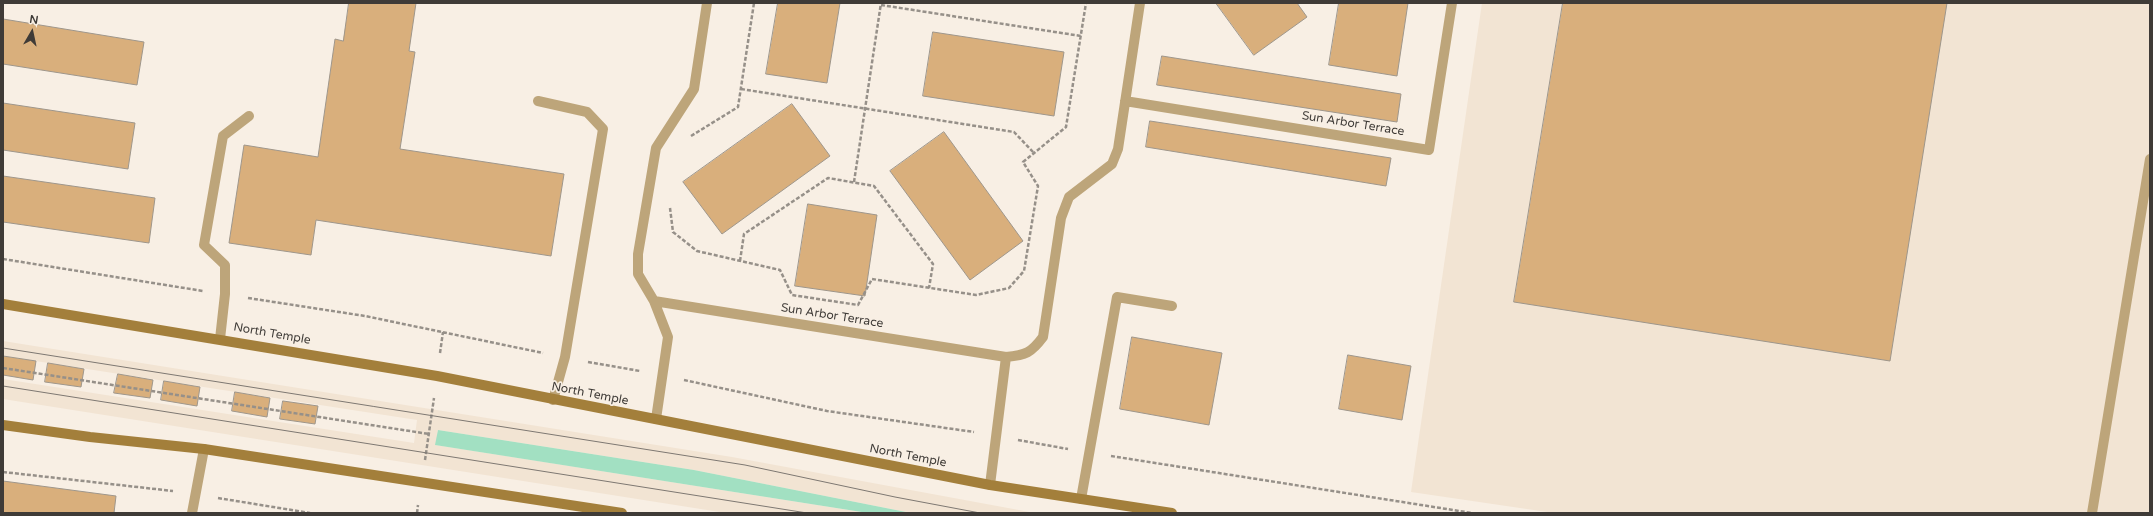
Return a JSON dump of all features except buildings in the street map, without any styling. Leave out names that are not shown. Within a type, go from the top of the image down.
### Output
[{"type":"main road","name":"North Temple","points":[[3,304],[437,376],[990,485],[1172,513]]},
{"type":"main road","points":[[3,425],[90,437],[204,449],[622,513]]},
{"type":"street","points":[[656,419],[668,337],[654,301],[638,274],[638,254],[656,148],[694,89],[707,3]]},
{"type":"street","name":"Sun Arbor Terrace","points":[[654,301],[1006,357],[1024,355],[1035,348],[1043,337],[1061,218],[1068,196],[1112,164],[1118,149],[1140,3]]},
{"type":"street","name":"Sun Arbor Terrace","points":[[1125,101],[1429,150],[1452,3]]},
{"type":"street","points":[[538,101],[587,112],[603,129],[565,357],[553,400]]},
{"type":"street","points":[[220,339],[226,294],[226,265],[204,244],[223,136],[249,116]]},
{"type":"street","points":[[2092,513],[2150,159]]},
{"type":"street","points":[[1081,499],[1117,297],[1172,306]]},
{"type":"street","points":[[990,485],[1006,357]]},
{"type":"street","points":[[192,513],[204,449]]},
{"type":"path","points":[[687,139],[738,107],[754,3]]},
{"type":"path","points":[[670,206],[673,232],[697,251],[780,270],[792,295],[858,304],[872,278],[976,294],[1009,288],[1024,270],[1038,186],[1023,162],[1066,127],[1086,3]]},
{"type":"path","points":[[854,182],[881,4],[1080,36]]},
{"type":"path","points":[[740,89],[865,110],[1014,132],[1034,153]]},
{"type":"path","points":[[740,261],[744,234],[828,178],[874,186],[933,264],[930,288]]},
{"type":"path","points":[[3,259],[365,316],[565,357],[663,375],[827,411],[996,436],[1472,513]]},
{"type":"path","points":[[440,354],[443,332]]},
{"type":"path","points":[[3,368],[429,434]]},
{"type":"path","points":[[424,464],[434,395]]},
{"type":"path","points":[[3,472],[195,495],[310,513]]},
{"type":"path","points":[[417,513],[418,508]]},
{"type":"shaded area","points":[[1482,3],[2150,3],[2150,513],[1554,513],[1411,492]]},
{"type":"shaded area","points":[[3,341],[732,457],[1035,513],[911,513],[694,470],[438,430],[436,445],[868,513],[726,513],[3,399],[3,379],[414,443],[417,420],[3,356]]},
{"type":"green space","points":[[438,430],[694,470],[911,513],[868,513],[435,445]]},
{"type":"tram line","points":[[3,348],[745,465],[895,497],[980,513]]},
{"type":"tram line","points":[[3,386],[807,513]]}]
